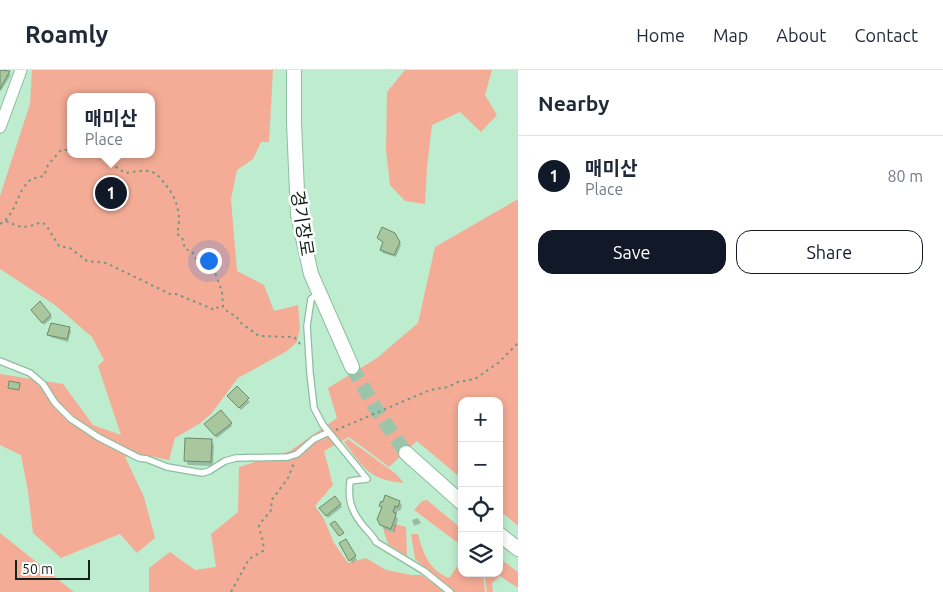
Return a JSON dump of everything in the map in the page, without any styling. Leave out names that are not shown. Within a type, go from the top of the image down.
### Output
[{"type":"street","points":[[0,127],[21,70]]},
{"type":"street","name":"경기장로","points":[[294,70],[298,215],[311,274],[352,367]]},
{"type":"street","points":[[406,453],[458,499]]},
{"type":"street","points":[[503,537],[518,549]]},
{"type":"lane","points":[[319,293],[311,299],[308,312],[309,355],[314,408],[322,425],[367,479],[350,481],[348,496],[350,501],[362,524],[372,534],[376,542],[424,571],[450,592]]},
{"type":"lane","points":[[0,361],[30,372],[43,384],[55,404],[71,419],[98,437],[139,458],[167,467],[202,473],[225,461],[236,458],[288,457],[298,454],[314,439],[329,432]]},
{"type":"path","points":[[0,224],[6,221],[21,192],[31,179],[44,176],[48,165],[61,150],[67,150]]},
{"type":"path","points":[[102,158],[125,173],[143,171],[156,173],[177,200],[180,226],[177,234],[182,237],[185,249],[192,251],[198,261],[216,275],[222,292],[223,307],[259,336],[294,337],[303,354],[309,355]]},
{"type":"path","points":[[6,221],[19,227],[28,228],[41,222],[46,225],[59,246],[70,248],[87,261],[106,263],[170,294],[176,294],[215,310],[219,306],[223,307]]},
{"type":"path","points":[[329,432],[430,390],[474,379],[498,362],[518,343]]},
{"type":"path","points":[[231,592],[249,559],[262,551],[264,543],[260,534],[260,525],[272,509],[271,501],[288,478],[298,454]]},
{"type":"shaded area","points":[[32,70],[273,70],[269,142],[261,142],[253,159],[237,170],[231,199],[237,271],[264,285],[274,311],[298,305],[300,328],[297,342],[287,351],[238,378],[211,414],[199,424],[175,438],[169,460],[139,454],[125,457],[144,497],[155,538],[137,553],[120,534],[61,558],[33,533],[21,455],[0,445],[0,374],[63,384],[93,425],[121,435],[98,366],[104,360],[92,337],[55,305],[0,269],[0,196],[30,104]]},
{"type":"shaded area","points":[[405,70],[492,70],[485,95],[497,115],[481,132],[460,112],[432,125],[425,204],[405,201],[390,185],[386,150],[387,92]]},
{"type":"shaded area","points":[[518,199],[518,526],[503,513],[503,397],[458,397],[458,476],[417,441],[389,467],[349,437],[324,451],[333,485],[315,506],[324,519],[334,543],[348,563],[366,558],[386,570],[411,575],[422,575],[445,592],[149,592],[149,568],[170,552],[195,570],[216,567],[211,534],[238,512],[239,467],[290,451],[337,418],[328,388],[377,358],[418,323],[435,247]]},
{"type":"shaded area","points":[[348,439],[396,474],[404,483],[383,479],[368,471],[344,442]]},
{"type":"shaded area","points":[[427,500],[458,526],[458,543],[414,510],[422,501]]},
{"type":"shaded area","points":[[395,524],[406,527],[407,556],[388,544],[383,528],[393,533]]},
{"type":"shaded area","points":[[0,533],[74,592],[0,592]]},
{"type":"shaded area","points":[[411,534],[418,534],[428,560],[442,575],[449,578],[458,566],[458,577],[483,577],[485,592],[454,592],[415,559]]},
{"type":"shaded area","points":[[503,561],[518,572],[518,588],[502,577]]},
{"type":"shaded area","points":[[485,577],[499,577],[492,583],[493,592],[487,592]]},
{"type":"building","points":[[0,70],[10,71],[0,89]]},
{"type":"building","points":[[382,227],[395,233],[400,242],[394,255],[380,250],[383,242],[377,238]]},
{"type":"building","points":[[40,301],[51,315],[42,323],[31,310]]},
{"type":"building","points":[[51,323],[70,327],[67,339],[47,335]]},
{"type":"building","points":[[9,381],[20,383],[19,390],[8,388]]},
{"type":"building","points":[[237,386],[249,398],[239,408],[227,396]]},
{"type":"building","points":[[221,410],[232,423],[215,436],[204,424]]},
{"type":"building","points":[[185,438],[212,439],[211,462],[184,461]]},
{"type":"building","points":[[385,495],[400,501],[398,507],[395,506],[393,512],[396,513],[391,529],[380,525],[377,519],[382,507],[379,506],[381,501],[383,502]]},
{"type":"building","points":[[335,496],[341,504],[326,516],[319,508]]},
{"type":"building","points":[[335,521],[344,533],[339,536],[330,524]]},
{"type":"building","points":[[346,539],[356,556],[349,561],[339,543]]},
{"type":"tunnel","points":[[352,367],[376,409],[406,453]]},
{"type":"place","name":"매미산","points":[[111,193]]}]
